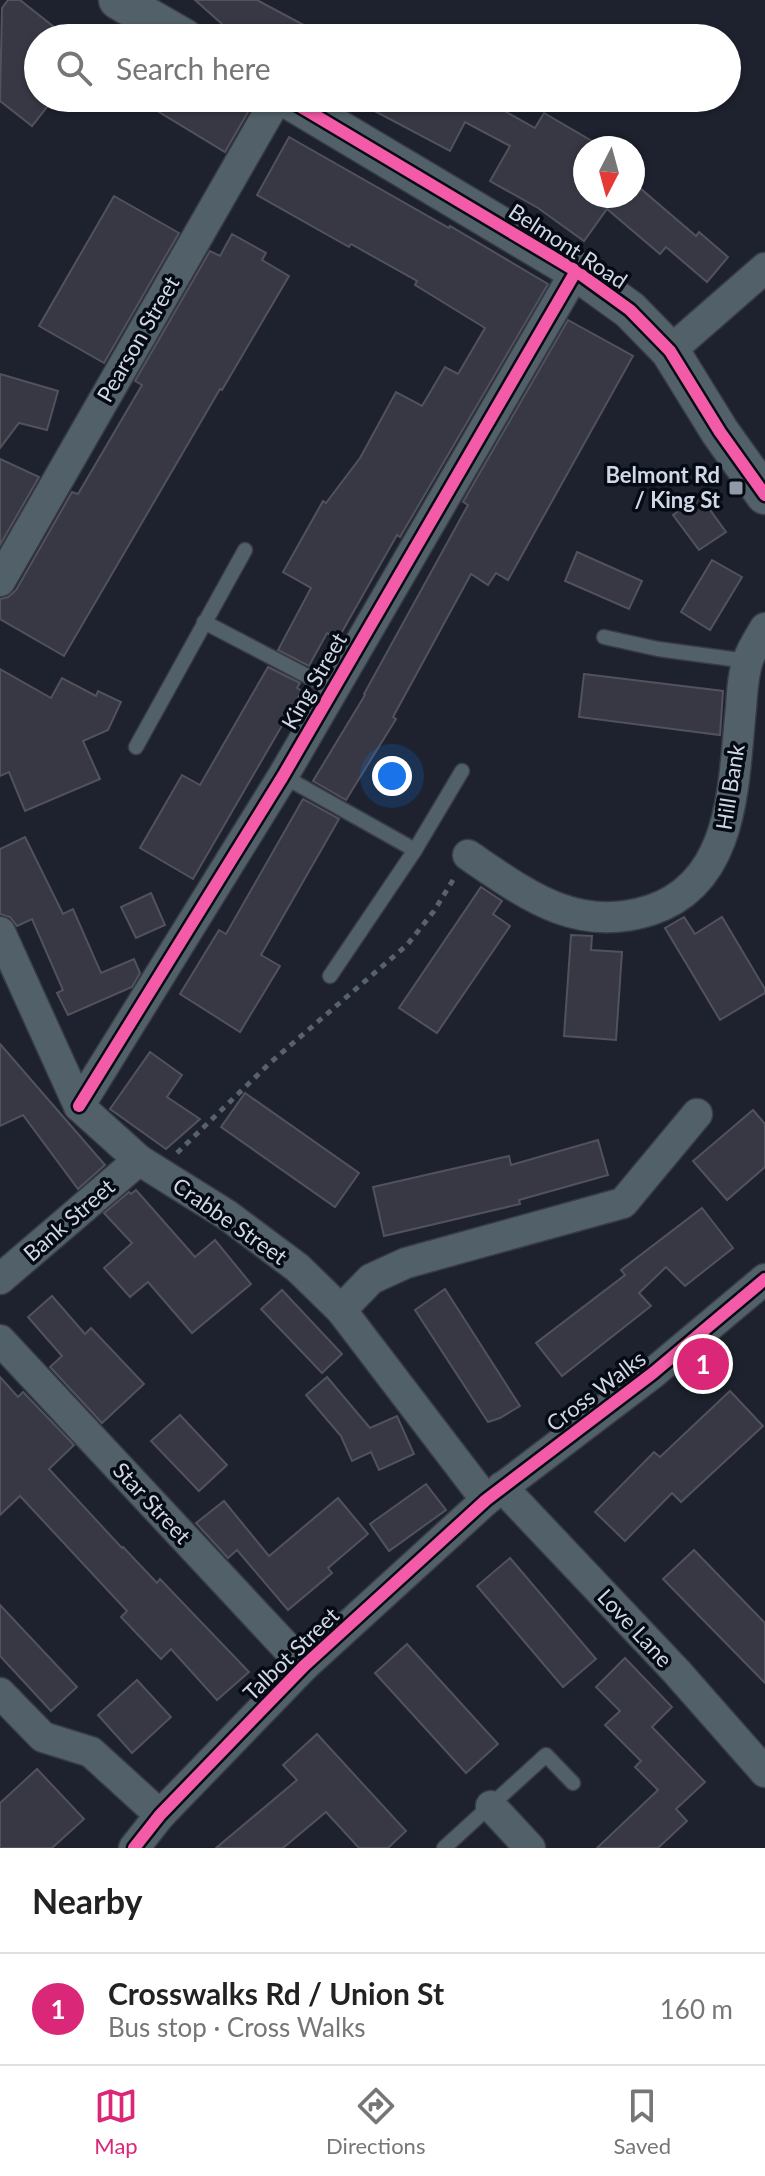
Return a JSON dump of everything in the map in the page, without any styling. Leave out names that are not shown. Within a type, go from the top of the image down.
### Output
[{"type":"street","points":[[130,2],[163,24]]},
{"type":"street","name":"Pearson Street","points":[[0,581],[269,112]]},
{"type":"street","name":"Belmont Road","points":[[309,112],[576,271],[630,310],[670,351],[720,432],[765,495]]},
{"type":"street","points":[[670,351],[765,268]]},
{"type":"street","name":"King Street","points":[[79,1106],[283,776],[576,271]]},
{"type":"street","name":"Hill Bank","points":[[468,855],[555,908],[600,919],[632,916],[666,905],[691,887],[705,871],[721,843],[731,800],[747,661],[765,628]]},
{"type":"street","name":"Crabbe Street","points":[[0,934],[79,1106],[145,1164],[251,1233],[298,1268],[341,1310],[494,1494]]},
{"type":"street","points":[[341,1310],[371,1279],[406,1263],[623,1203],[697,1114]]},
{"type":"street","name":"Bank Street","points":[[0,1279],[145,1164]]},
{"type":"street","name":"Cross Walks","points":[[494,1494],[653,1373],[765,1279]]},
{"type":"street","name":"Star Street","points":[[0,1340],[304,1666]]},
{"type":"street","name":"Talbot Street","points":[[134,1848],[160,1815],[304,1666],[494,1494]]},
{"type":"street","name":"Love Lane","points":[[494,1494],[676,1671],[765,1772]]},
{"type":"street","points":[[0,1693],[43,1737],[91,1752],[160,1815]]},
{"type":"street","points":[[491,1806],[530,1848]]},
{"type":"lane","points":[[136,747],[245,550]]},
{"type":"lane","points":[[204,622],[332,689]]},
{"type":"lane","points":[[604,637],[658,649],[747,661]]},
{"type":"lane","points":[[330,976],[415,850],[462,771]]},
{"type":"lane","points":[[283,776],[415,850]]},
{"type":"lane","points":[[444,1848],[546,1755],[573,1783]]},
{"type":"path","points":[[145,1164],[178,1152],[271,1062],[407,945],[434,911],[468,855]]},
{"type":"building","points":[[8,0],[20,0],[50,24],[24,24],[24,112],[43,112],[32,126],[0,101],[2,8]]},
{"type":"building","points":[[195,0],[257,0],[302,24],[222,24]]},
{"type":"building","points":[[159,112],[248,112],[225,152]]},
{"type":"building","points":[[376,112],[506,112],[535,128],[544,113],[583,136],[573,136],[573,208],[645,208],[645,192],[696,236],[699,232],[728,257],[707,282],[666,247],[660,254],[607,209],[584,241],[538,208],[490,181],[510,146],[465,122],[450,151]]},
{"type":"building","points":[[289,137],[548,284],[338,639],[327,633],[309,666],[278,650],[311,588],[283,572],[323,501],[326,503],[360,458],[396,392],[422,406],[445,367],[458,374],[485,328],[415,285],[417,281],[257,195]]},
{"type":"building","points":[[114,196],[179,233],[104,363],[39,326]]},
{"type":"building","points":[[232,234],[266,253],[262,260],[289,276],[64,656],[0,619],[0,599],[16,590],[72,492],[78,494],[142,385],[135,381],[210,251],[220,256]]},
{"type":"building","points":[[568,320],[633,356],[508,580],[496,573],[488,585],[471,574],[393,717],[396,719],[346,800],[313,781],[365,695],[468,505],[463,502]]},
{"type":"building","points":[[0,374],[58,391],[47,430],[19,423],[0,448]]},
{"type":"building","points":[[0,459],[39,477],[0,545]]},
{"type":"building","points":[[700,496],[726,532],[699,550],[673,515]]},
{"type":"building","points":[[577,552],[642,581],[629,609],[565,581]]},
{"type":"building","points":[[712,560],[742,577],[710,630],[681,612]]},
{"type":"building","points":[[268,667],[300,683],[297,688],[302,691],[193,879],[140,848],[182,775],[200,785]]},
{"type":"building","points":[[0,669],[51,698],[62,678],[96,696],[98,691],[121,702],[108,730],[83,741],[100,779],[25,811],[9,772],[0,776]]},
{"type":"building","points":[[584,674],[723,691],[720,735],[579,717]]},
{"type":"building","points":[[303,799],[339,819],[261,955],[280,966],[240,1032],[180,994],[219,930],[226,934]]},
{"type":"building","points":[[25,837],[63,914],[73,909],[101,973],[134,959],[140,973],[132,987],[68,1015],[57,993],[63,990],[32,919],[17,926],[10,917],[0,914],[0,849]]},
{"type":"building","points":[[481,887],[502,901],[493,914],[510,926],[437,1033],[399,1008]]},
{"type":"building","points":[[151,893],[165,925],[136,938],[121,907]]},
{"type":"building","points":[[684,917],[695,934],[722,917],[765,993],[720,1020],[665,928]]},
{"type":"building","points":[[571,935],[592,936],[591,950],[622,952],[616,1040],[564,1036]]},
{"type":"building","points":[[0,1044],[105,1165],[78,1189],[23,1115],[0,1126]]},
{"type":"building","points":[[150,1052],[182,1075],[167,1097],[200,1119],[166,1149],[110,1109]]},
{"type":"building","points":[[245,1093],[359,1173],[335,1207],[221,1127]]},
{"type":"building","points":[[753,1110],[765,1124],[765,1167],[727,1200],[693,1161]]},
{"type":"building","points":[[598,1140],[608,1175],[519,1200],[520,1204],[384,1236],[373,1187],[509,1156],[511,1165]]},
{"type":"building","points":[[136,1190],[195,1257],[215,1240],[251,1284],[192,1333],[148,1282],[130,1297],[104,1268],[132,1243],[104,1213],[129,1192],[131,1194]]},
{"type":"building","points":[[702,1208],[733,1248],[685,1286],[666,1267],[639,1293],[651,1306],[562,1376],[536,1343],[625,1275],[621,1270]]},
{"type":"building","points":[[445,1289],[520,1406],[500,1418],[488,1422],[415,1310]]},
{"type":"building","points":[[282,1290],[342,1354],[322,1373],[261,1309]]},
{"type":"building","points":[[52,1296],[85,1334],[91,1328],[144,1384],[102,1423],[50,1367],[62,1356],[28,1317]]},
{"type":"building","points":[[0,1377],[18,1397],[23,1392],[74,1445],[49,1469],[122,1548],[157,1583],[160,1579],[249,1672],[217,1700],[171,1649],[161,1659],[121,1617],[127,1611],[20,1496],[0,1515]]},
{"type":"building","points":[[327,1377],[370,1428],[397,1416],[414,1454],[379,1470],[371,1452],[352,1461],[341,1436],[306,1395]]},
{"type":"building","points":[[730,1391],[763,1426],[681,1502],[672,1493],[625,1541],[595,1512],[654,1452],[660,1457]]},
{"type":"building","points":[[180,1415],[227,1465],[199,1491],[151,1441]]},
{"type":"building","points":[[426,1484],[446,1510],[389,1551],[370,1524]]},
{"type":"building","points":[[338,1498],[368,1534],[328,1568],[332,1573],[288,1610],[237,1550],[228,1558],[196,1523],[224,1501],[269,1556]]},
{"type":"building","points":[[694,1550],[765,1623],[765,1683],[663,1579]]},
{"type":"building","points":[[510,1558],[596,1659],[563,1687],[477,1586]]},
{"type":"building","points":[[0,1605],[77,1687],[51,1711],[0,1656]]},
{"type":"building","points":[[407,1644],[498,1744],[466,1773],[375,1673]]},
{"type":"building","points":[[625,1658],[672,1707],[652,1727],[705,1782],[676,1809],[687,1821],[658,1848],[597,1848],[658,1790],[635,1767],[641,1761],[605,1725],[620,1711],[596,1687]]},
{"type":"building","points":[[137,1680],[171,1717],[132,1753],[98,1715]]},
{"type":"building","points":[[317,1734],[406,1831],[388,1848],[359,1848],[326,1812],[283,1848],[216,1848],[297,1780],[283,1765]]},
{"type":"building","points":[[37,1769],[84,1819],[52,1848],[0,1848],[0,1803]]},
{"type":"cycle path","points":[[309,112],[576,271],[630,310],[670,351],[720,432],[765,495]]},
{"type":"cycle path","points":[[79,1106],[283,776],[576,271]]},
{"type":"cycle path","points":[[134,1848],[160,1815],[304,1666],[486,1500],[653,1373],[765,1279]]},
{"type":"place","name":"Belmont Rd / King St","points":[[736,488]]},
{"type":"place","name":"Crosswalks Rd / Union St","points":[[703,1364]]}]
